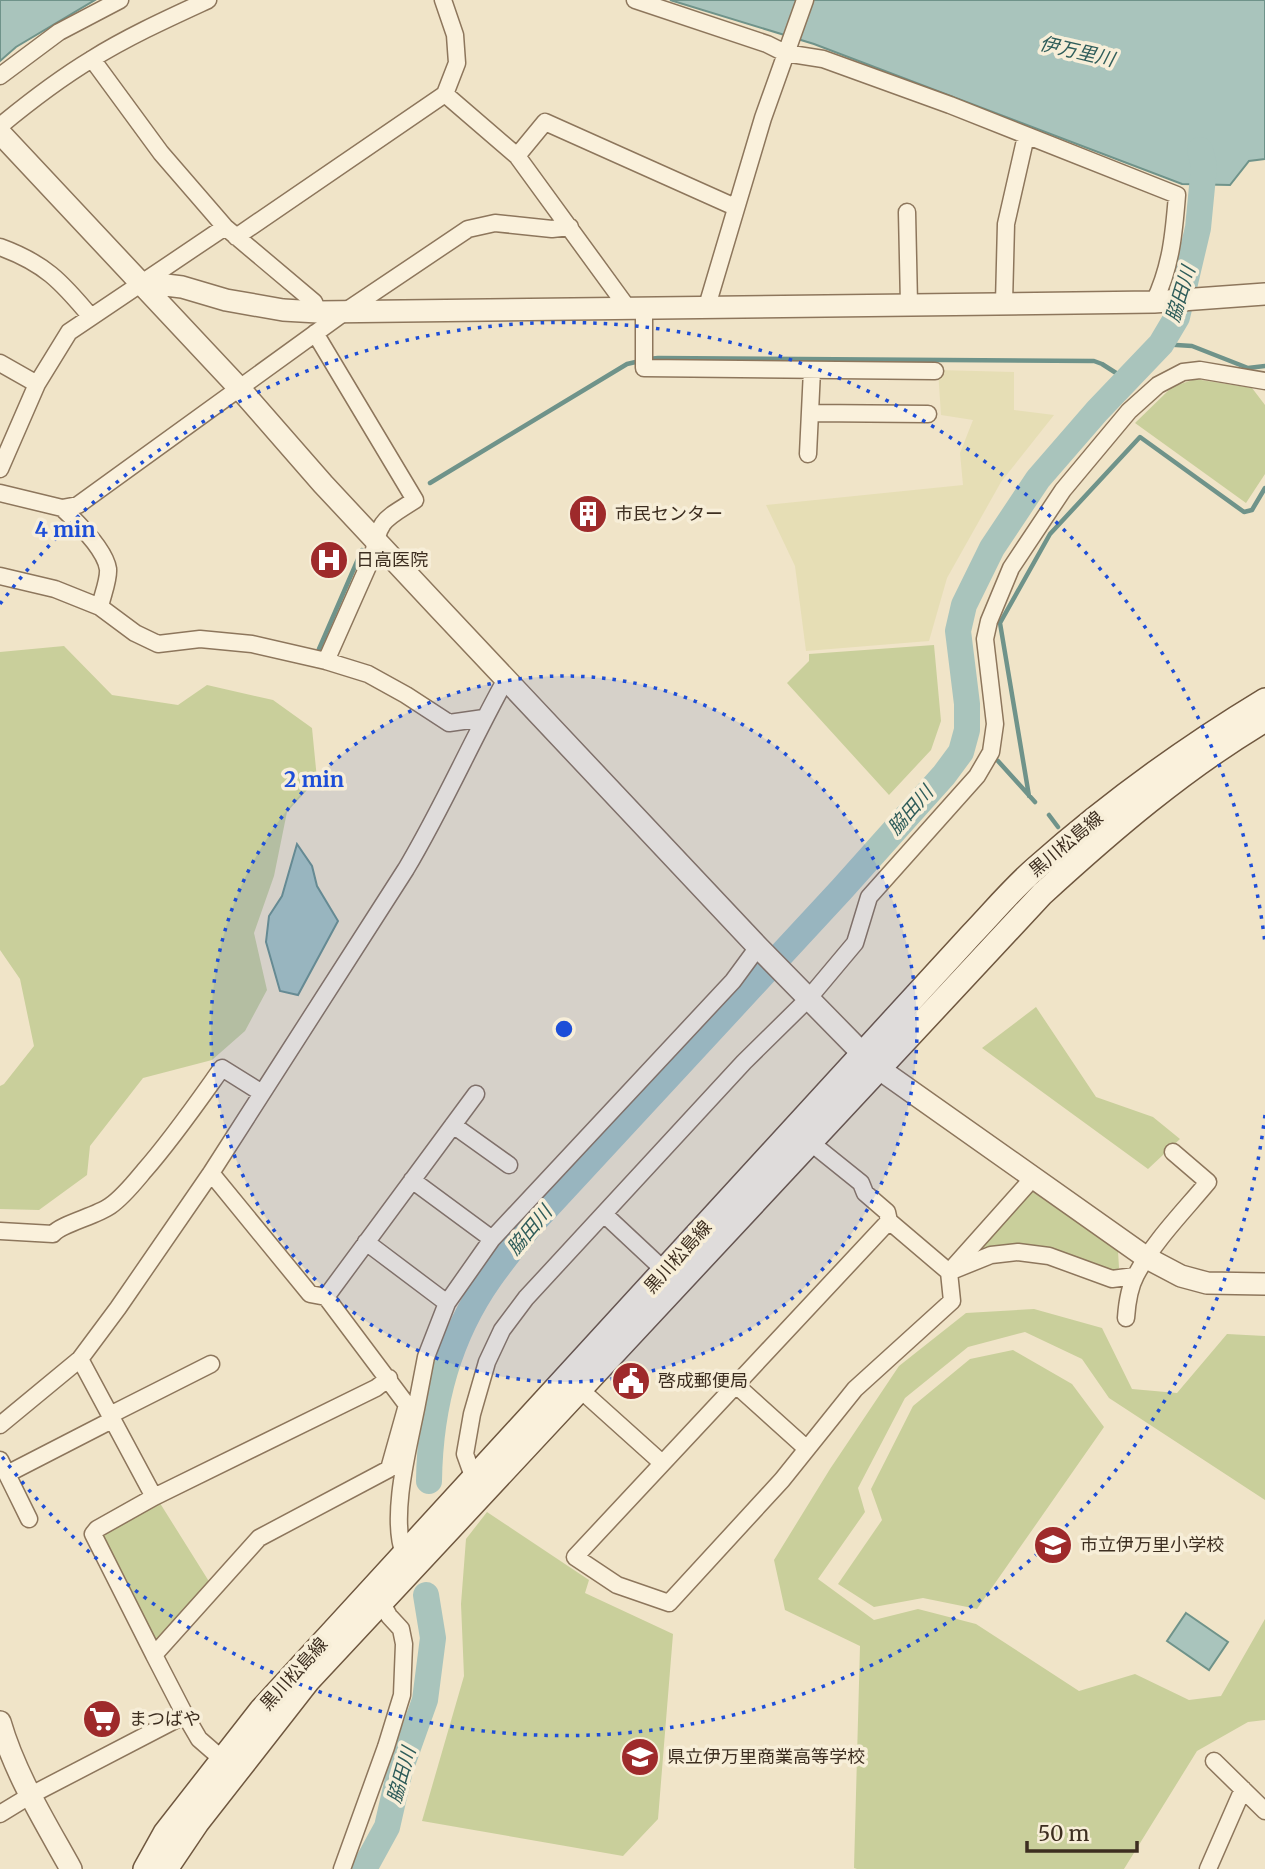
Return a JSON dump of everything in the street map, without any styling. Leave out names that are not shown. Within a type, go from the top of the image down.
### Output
[{"type":"main road","name":"黒川松島線","points":[[145,1869],[166,1833],[261,1710],[474,1479],[575,1384],[810,1142],[870,1061],[1034,870],[1170,762],[1265,700]]},
{"type":"main road","name":"黒川松島線","points":[[166,1869],[197,1822],[308,1681],[382,1603],[575,1384],[665,1271],[870,1061],[1113,828],[1176,779],[1265,720]]},
{"type":"street","points":[[0,76],[59,32],[120,0]]},
{"type":"street","points":[[0,126],[38,95],[92,59],[144,30],[208,0]]},
{"type":"street","points":[[0,469],[37,384],[69,332],[141,282],[230,232],[445,94],[457,64],[455,34],[443,0]]},
{"type":"street","points":[[635,0],[767,44],[823,59],[950,105],[1177,195],[1171,254],[1165,280],[1154,302]]},
{"type":"street","points":[[707,306],[735,207],[805,0]]},
{"type":"street","points":[[92,59],[161,153],[230,232],[314,302],[318,312]]},
{"type":"street","points":[[445,94],[517,156],[570,227],[636,307],[644,361],[812,370],[935,371]]},
{"type":"street","points":[[517,156],[545,122],[735,207]]},
{"type":"street","points":[[0,133],[240,389],[375,540],[758,947],[870,1061],[1147,1258],[1181,1276],[1207,1283],[1265,1284]]},
{"type":"street","points":[[1004,303],[1006,224],[1026,136]]},
{"type":"street","points":[[907,212],[909,304]]},
{"type":"street","points":[[0,493],[62,508],[78,505],[315,333],[468,229],[495,223],[552,229],[570,227]]},
{"type":"street","points":[[0,247],[41,265],[66,287],[91,317]]},
{"type":"street","points":[[141,282],[182,287],[226,300],[283,310],[318,312],[1154,302],[1265,294]]},
{"type":"street","points":[[315,333],[415,500],[382,522],[373,555],[326,661]]},
{"type":"street","points":[[0,363],[37,384]]},
{"type":"street","points":[[808,454],[812,370]]},
{"type":"street","points":[[474,1479],[465,1454],[472,1414],[487,1362],[502,1330],[526,1298],[744,1062],[808,999],[855,943],[869,897],[977,776],[991,752],[995,724],[985,639],[989,621],[1012,568],[1063,491],[1129,411],[1158,385],[1183,372],[1200,370],[1265,381]]},
{"type":"street","points":[[810,413],[928,414]]},
{"type":"street","points":[[62,508],[103,556],[108,571],[100,607]]},
{"type":"street","points":[[0,576],[55,589],[100,607],[135,633],[158,644],[200,639],[239,643],[326,661],[368,674],[449,723],[484,718]]},
{"type":"street","points":[[0,1425],[79,1359],[118,1308],[211,1172],[407,869],[506,679]]},
{"type":"street","points":[[154,1655],[259,1538],[389,1469],[447,1303],[492,1239],[723,991],[758,947]]},
{"type":"street","points":[[0,1231],[53,1234],[57,1229],[80,1222],[109,1207],[171,1140],[222,1068],[262,1093]]},
{"type":"street","points":[[326,1297],[476,1094]]},
{"type":"street","points":[[453,1125],[509,1165]]},
{"type":"street","points":[[810,1142],[861,1183],[864,1193],[887,1212],[889,1221],[949,1272],[952,1301],[855,1389],[782,1480],[669,1603],[617,1585],[575,1558],[889,1221]]},
{"type":"street","points":[[1126,1318],[1128,1296],[1135,1276],[1208,1182],[1173,1152]]},
{"type":"street","points":[[211,1172],[310,1294],[326,1297],[411,1407],[402,1479],[399,1541],[404,1554]]},
{"type":"street","points":[[949,1272],[1033,1178]]},
{"type":"street","points":[[412,1180],[492,1239]]},
{"type":"street","points":[[604,1214],[665,1271]]},
{"type":"street","points":[[366,1242],[447,1303]]},
{"type":"street","points":[[949,1272],[991,1255],[1018,1252],[1049,1256],[1112,1279],[1135,1276]]},
{"type":"street","points":[[79,1359],[154,1497]]},
{"type":"street","points":[[29,1519],[4,1467],[111,1418],[211,1364]]},
{"type":"street","points":[[222,1759],[199,1739],[185,1715],[93,1534],[97,1529],[154,1497],[376,1388],[388,1378]]},
{"type":"street","points":[[575,1384],[663,1463]]},
{"type":"street","points":[[736,1385],[807,1449]]},
{"type":"street","points":[[342,1869],[402,1695],[404,1644],[401,1629],[382,1603]]},
{"type":"street","points":[[0,1814],[31,1795],[185,1715]]},
{"type":"street","points":[[2,1732],[31,1795],[71,1869]]},
{"type":"street","points":[[1214,1761],[1265,1811]]},
{"type":"street","points":[[1208,1869],[1243,1789]]},
{"type":"shaded area","points":[[938,370],[1014,372],[1014,410],[1054,415],[1001,482],[947,578],[929,641],[806,651],[795,566],[766,505],[963,485],[960,453],[973,420],[941,415]]},
{"type":"green space","points":[[1195,379],[1252,388],[1265,405],[1265,474],[1246,503],[1135,423],[1172,387]]},
{"type":"green space","points":[[934,645],[941,721],[931,750],[889,795],[787,683],[809,661],[809,654]]},
{"type":"green space","points":[[64,646],[112,695],[178,705],[207,685],[273,700],[312,728],[317,779],[287,812],[274,876],[254,933],[267,990],[245,1031],[212,1060],[143,1078],[90,1146],[87,1175],[39,1210],[0,1209],[0,1086],[34,1046],[20,979],[0,950],[0,652]]},
{"type":"green space","points":[[1036,1007],[1096,1097],[1153,1117],[1180,1139],[1148,1169],[982,1048]]},
{"type":"green space","points":[[1032,1191],[1118,1251],[1119,1268],[1112,1274],[1049,1251],[973,1253]]},
{"type":"green space","points":[[1034,1309],[1102,1328],[1132,1389],[1177,1393],[1227,1334],[1265,1336],[1265,1500],[1109,1398],[1082,1359],[1025,1332],[968,1347],[905,1398],[858,1488],[865,1512],[818,1579],[874,1620],[918,1609],[976,1624],[1079,1691],[1135,1674],[1189,1700],[1221,1696],[1265,1619],[1265,1720],[1248,1722],[1197,1751],[1124,1869],[857,1869],[854,1868],[860,1646],[785,1610],[774,1560],[830,1469],[899,1366],[966,1313]]},
{"type":"green space","points":[[1013,1350],[1072,1384],[1104,1427],[977,1609],[923,1598],[874,1607],[838,1584],[882,1520],[871,1489],[913,1406],[970,1359]]},
{"type":"green space","points":[[158,1500],[210,1583],[155,1645],[99,1534]]},
{"type":"green space","points":[[487,1512],[589,1580],[585,1593],[673,1634],[658,1819],[623,1856],[422,1821],[464,1676],[461,1604],[466,1539]]},
{"type":"water","points":[[0,0],[95,0],[16,47],[0,61]]},
{"type":"water","name":"伊万里川","points":[[670,0],[1265,0],[1265,159],[1249,161],[1230,185],[1182,184],[814,44]]},
{"type":"water","points":[[297,844],[312,866],[317,886],[338,921],[298,995],[280,991],[266,942],[269,916],[282,896]]},
{"type":"water","points":[[1186,1613],[1228,1642],[1209,1670],[1167,1641]]},
{"type":"waterway","name":"脇田川","points":[[429,1481],[433,1427],[444,1375],[462,1325],[495,1272],[529,1227],[842,889],[944,775],[961,752],[967,730],[967,704],[958,631],[964,605],[992,548],[1038,479],[1097,411],[1161,344],[1177,317],[1198,228],[1204,166],[1200,150]]},
{"type":"waterway","points":[[1161,344],[1192,346],[1248,368],[1265,366]]},
{"type":"waterway","points":[[648,359],[1094,361],[1127,380]]},
{"type":"waterway","points":[[430,483],[627,364],[640,361]]},
{"type":"waterway","points":[[1029,796],[1000,623],[1050,534],[1140,437],[1244,512],[1252,510],[1265,488]]},
{"type":"waterway","points":[[319,649],[362,550]]},
{"type":"waterway","points":[[998,761],[1035,802]]},
{"type":"waterway","points":[[1049,815],[1058,827]]},
{"type":"waterway","name":"脇田川","points":[[364,1869],[387,1827],[400,1770],[425,1700],[433,1638],[426,1595]]},
{"type":"place","name":"市民センター","points":[[588,514]]},
{"type":"place","name":"日高医院","points":[[329,560]]},
{"type":"place","name":"啓成郵便局","points":[[631,1381]]},
{"type":"place","name":"市立伊万里小学校","points":[[1053,1545]]},
{"type":"place","name":"まつばや","points":[[102,1719]]},
{"type":"place","name":"県立伊万里商業高等学校","points":[[640,1757]]}]
